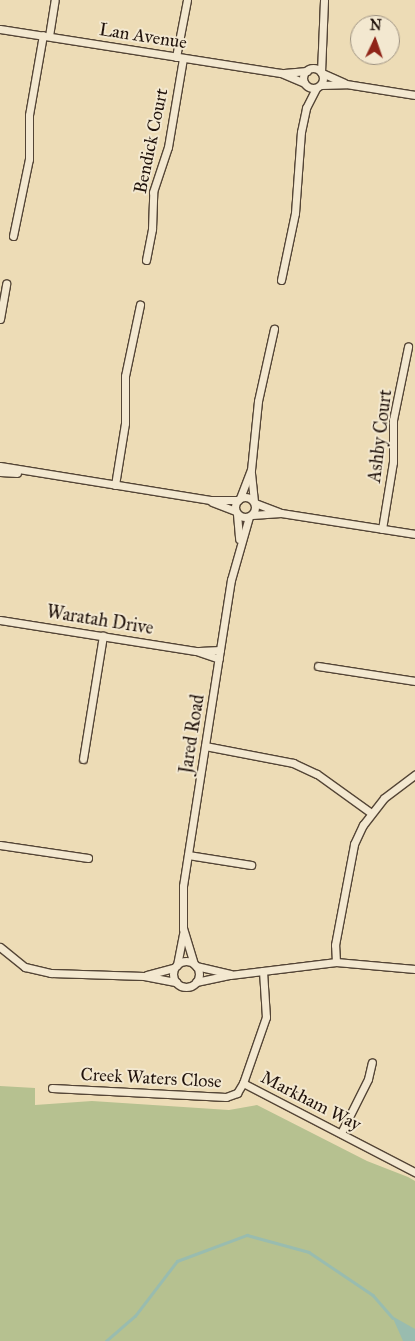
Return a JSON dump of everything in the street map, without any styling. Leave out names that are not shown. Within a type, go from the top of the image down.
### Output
[{"type":"street","points":[[13,236],[29,159],[28,115],[55,0]]},
{"type":"street","name":"Bendick Court","points":[[146,260],[152,229],[153,192],[168,147],[186,0]]},
{"type":"street","points":[[306,108],[318,87],[321,72],[324,0]]},
{"type":"street","name":"Lan Avenue","points":[[0,29],[281,73],[318,87]]},
{"type":"street","points":[[281,280],[294,213],[297,169],[306,108],[305,83],[308,70],[316,63],[322,49]]},
{"type":"street","name":"Lan Avenue","points":[[281,73],[308,70],[321,72],[346,84]]},
{"type":"street","points":[[318,87],[346,84],[415,95]]},
{"type":"street","points":[[0,319],[6,284]]},
{"type":"street","points":[[115,485],[125,423],[126,376],[140,305]]},
{"type":"street","points":[[254,502],[251,470],[258,401],[274,328]]},
{"type":"street","name":"Ashby Court","points":[[382,529],[393,462],[393,420],[408,347]]},
{"type":"street","points":[[0,466],[210,500],[249,498],[282,514]]},
{"type":"street","name":"Jared Road","points":[[176,966],[183,928],[182,902],[188,855],[238,544],[236,513],[239,499],[251,470]]},
{"type":"street","points":[[0,472],[35,473]]},
{"type":"street","points":[[210,500],[236,513],[250,516],[282,514],[415,534]]},
{"type":"street","name":"Jared Road","points":[[238,544],[254,502]]},
{"type":"street","name":"Waratah Drive","points":[[0,620],[196,651],[219,659]]},
{"type":"street","points":[[83,759],[103,636]]},
{"type":"street","name":"Waratah Drive","points":[[196,651],[220,650]]},
{"type":"street","points":[[318,666],[415,681]]},
{"type":"street","points":[[205,746],[293,763],[317,774],[371,812]]},
{"type":"street","points":[[336,962],[335,945],[349,861],[371,812],[391,791],[415,775]]},
{"type":"street","points":[[0,845],[88,858]]},
{"type":"street","points":[[188,855],[252,865]]},
{"type":"street","name":"Jared Road","points":[[183,928],[195,965]]},
{"type":"street","points":[[0,947],[25,967],[51,973],[144,976],[176,982],[186,987],[196,982],[230,974],[336,962],[415,969]]},
{"type":"street","points":[[144,976],[183,962],[230,974]]},
{"type":"street","points":[[195,965],[199,972],[196,982]]},
{"type":"street","points":[[176,966],[176,982]]},
{"type":"street","name":"Markham Way","points":[[263,971],[266,1017],[243,1082],[415,1172]]},
{"type":"street","points":[[341,1133],[368,1078],[372,1062]]},
{"type":"street","name":"Creek Waters Close","points":[[52,1088],[226,1096],[237,1092],[243,1082]]},
{"type":"green space","points":[[0,1086],[35,1088],[35,1105],[92,1101],[229,1110],[257,1105],[367,1161],[415,1181],[415,1341],[0,1341]]},
{"type":"shaded area","points":[[392,1316],[415,1329],[415,1341],[403,1341]]},
{"type":"waterway","points":[[106,1341],[135,1316],[177,1261],[247,1235],[309,1252],[373,1295],[393,1318]]}]
